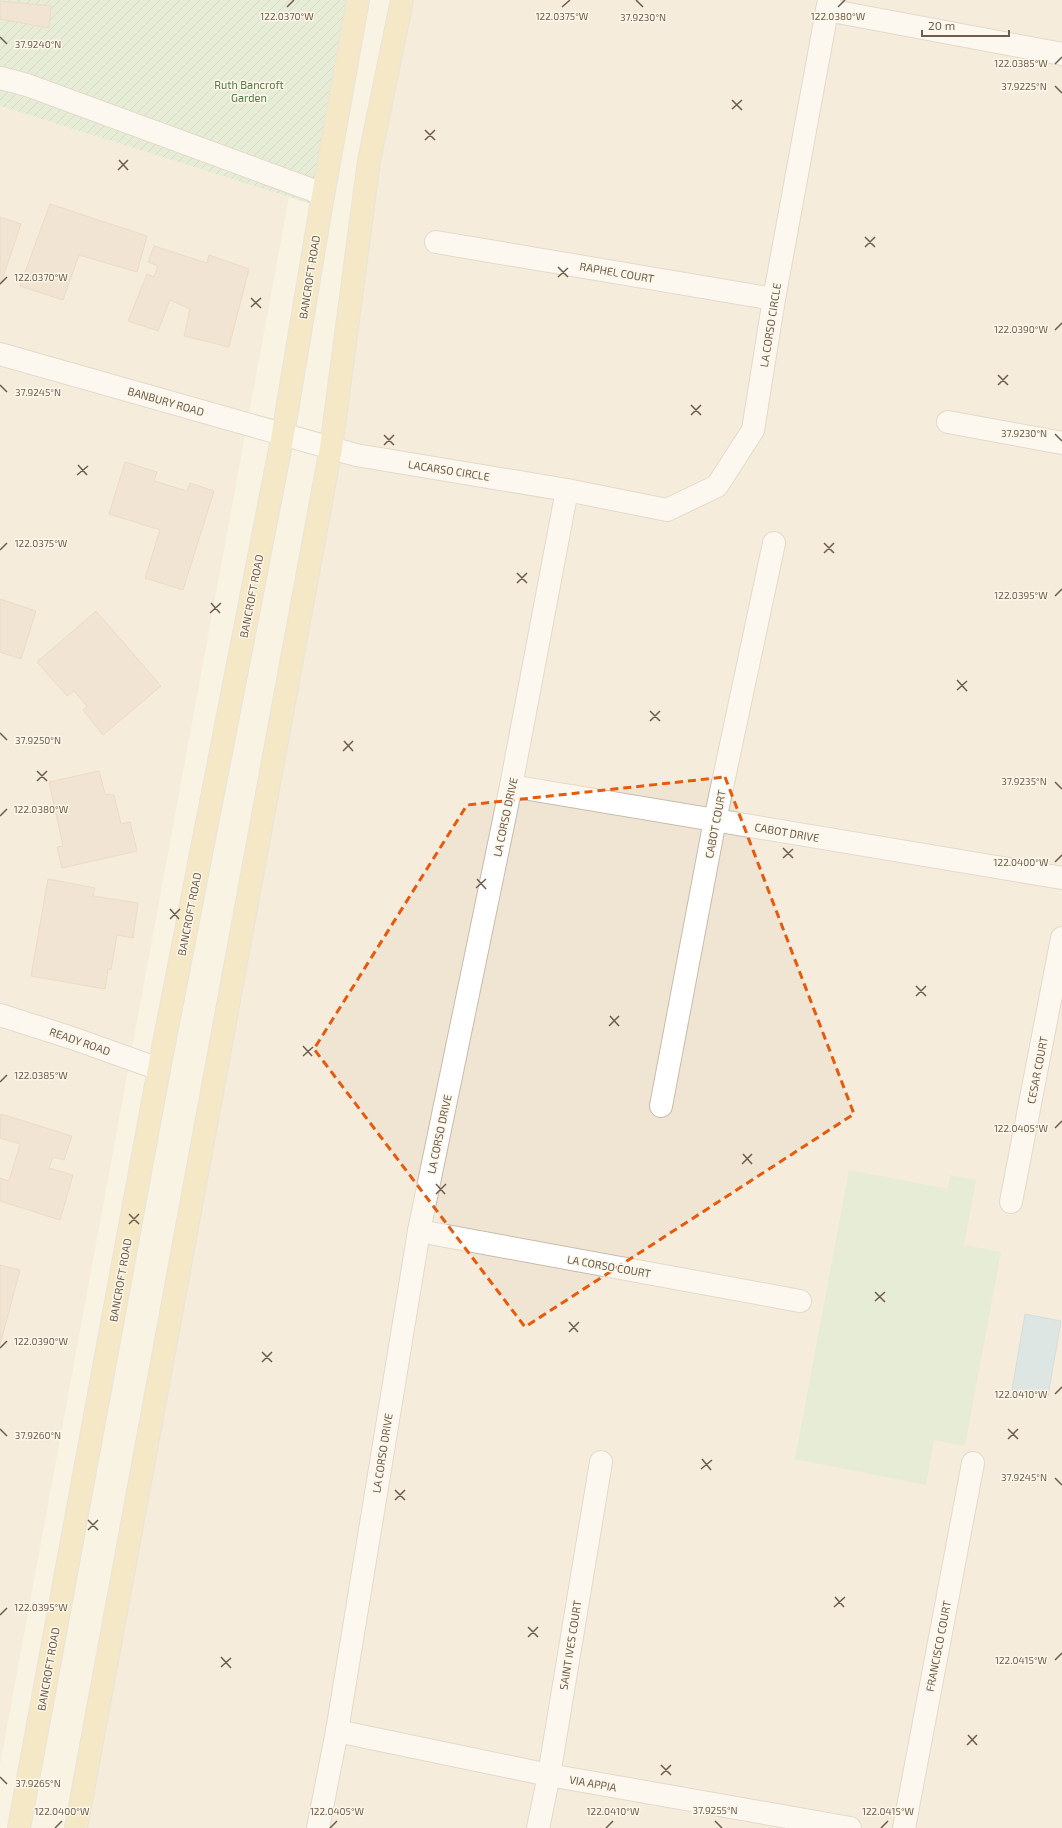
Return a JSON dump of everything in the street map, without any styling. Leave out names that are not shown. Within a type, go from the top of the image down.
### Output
[{"type":"main road","name":"BANCROFT ROAD","points":[[19,1828],[159,1069],[283,434],[323,194],[358,0]]},
{"type":"main road","points":[[76,1828],[331,448],[369,161],[402,0]]},
{"type":"street","points":[[828,5],[1062,54]]},
{"type":"street","name":"LA CORSO CIRCLE","points":[[567,490],[667,510],[718,486],[753,430],[774,299],[828,5]]},
{"type":"street","points":[[0,78],[27,85],[323,194]]},
{"type":"street","name":"RAPHEL COURT","points":[[436,242],[774,299]]},
{"type":"street","name":"BANBURY ROAD","points":[[0,354],[331,448]]},
{"type":"street","points":[[948,422],[1062,443]]},
{"type":"street","name":"LACARSO CIRCLE","points":[[331,448],[356,455],[567,490]]},
{"type":"street","name":"LA CORSO DRIVE","points":[[318,1828],[337,1731],[419,1231],[511,786],[567,490]]},
{"type":"street","name":"CABOT COURT","points":[[662,1106],[715,820],[774,543]]},
{"type":"street","name":"CABOT DRIVE","points":[[511,786],[1062,878]]},
{"type":"street","name":"CESAR COURT","points":[[1011,1202],[1062,938]]},
{"type":"street","name":"READY ROAD","points":[[0,1015],[159,1069]]},
{"type":"street","name":"LA CORSO COURT","points":[[419,1231],[800,1301]]},
{"type":"street","name":"SAINT IVES COURT","points":[[538,1828],[549,1775],[601,1462]]},
{"type":"street","name":"FRANCISCO COURT","points":[[904,1828],[972,1463]]},
{"type":"street","name":"VIA APPIA","points":[[337,1731],[549,1775],[850,1828]]},
{"type":"highlighted area","points":[[725,777],[854,1114],[525,1327],[314,1049],[467,805]]},
{"type":"shaded area","points":[[402,0],[1062,0],[1062,1828],[75,1828]]},
{"type":"shaded area","points":[[0,106],[289,197],[0,1765]]},
{"type":"green space","name":"Ruth Bancroft Garden","points":[[0,0],[358,0],[321,207],[0,106]]},
{"type":"green space","points":[[849,1170],[948,1189],[950,1175],[976,1180],[964,1245],[1001,1252],[965,1446],[934,1440],[926,1485],[795,1459]]},
{"type":"water","points":[[1025,1314],[1061,1321],[1048,1396],[1012,1390]]},
{"type":"building","points":[[0,1],[51,6],[49,28],[0,19]]},
{"type":"building","points":[[50,204],[147,236],[137,272],[79,255],[63,300],[20,286]]},
{"type":"building","points":[[0,217],[21,224],[0,286]]},
{"type":"building","points":[[154,246],[207,263],[209,255],[249,269],[229,347],[184,336],[190,309],[170,300],[158,331],[128,321],[147,274],[154,277],[158,266],[148,262]]},
{"type":"building","points":[[125,462],[157,472],[154,481],[187,491],[190,483],[214,491],[183,590],[145,578],[160,530],[109,514]]},
{"type":"building","points":[[0,599],[36,611],[21,659],[0,652]]},
{"type":"building","points":[[96,611],[161,686],[103,735],[83,710],[87,706],[74,691],[67,696],[37,662]]},
{"type":"building","points":[[99,771],[105,794],[114,795],[121,824],[130,822],[137,851],[62,868],[57,847],[63,846],[49,782]]},
{"type":"building","points":[[48,879],[95,888],[93,896],[138,903],[133,938],[117,935],[111,970],[108,969],[105,989],[31,976]]},
{"type":"building","points":[[1,1114],[72,1136],[64,1160],[53,1157],[49,1168],[73,1175],[60,1220],[0,1201],[0,1178],[9,1181],[20,1144],[0,1138]]},
{"type":"building","points":[[0,1265],[20,1270],[0,1345]]}]
